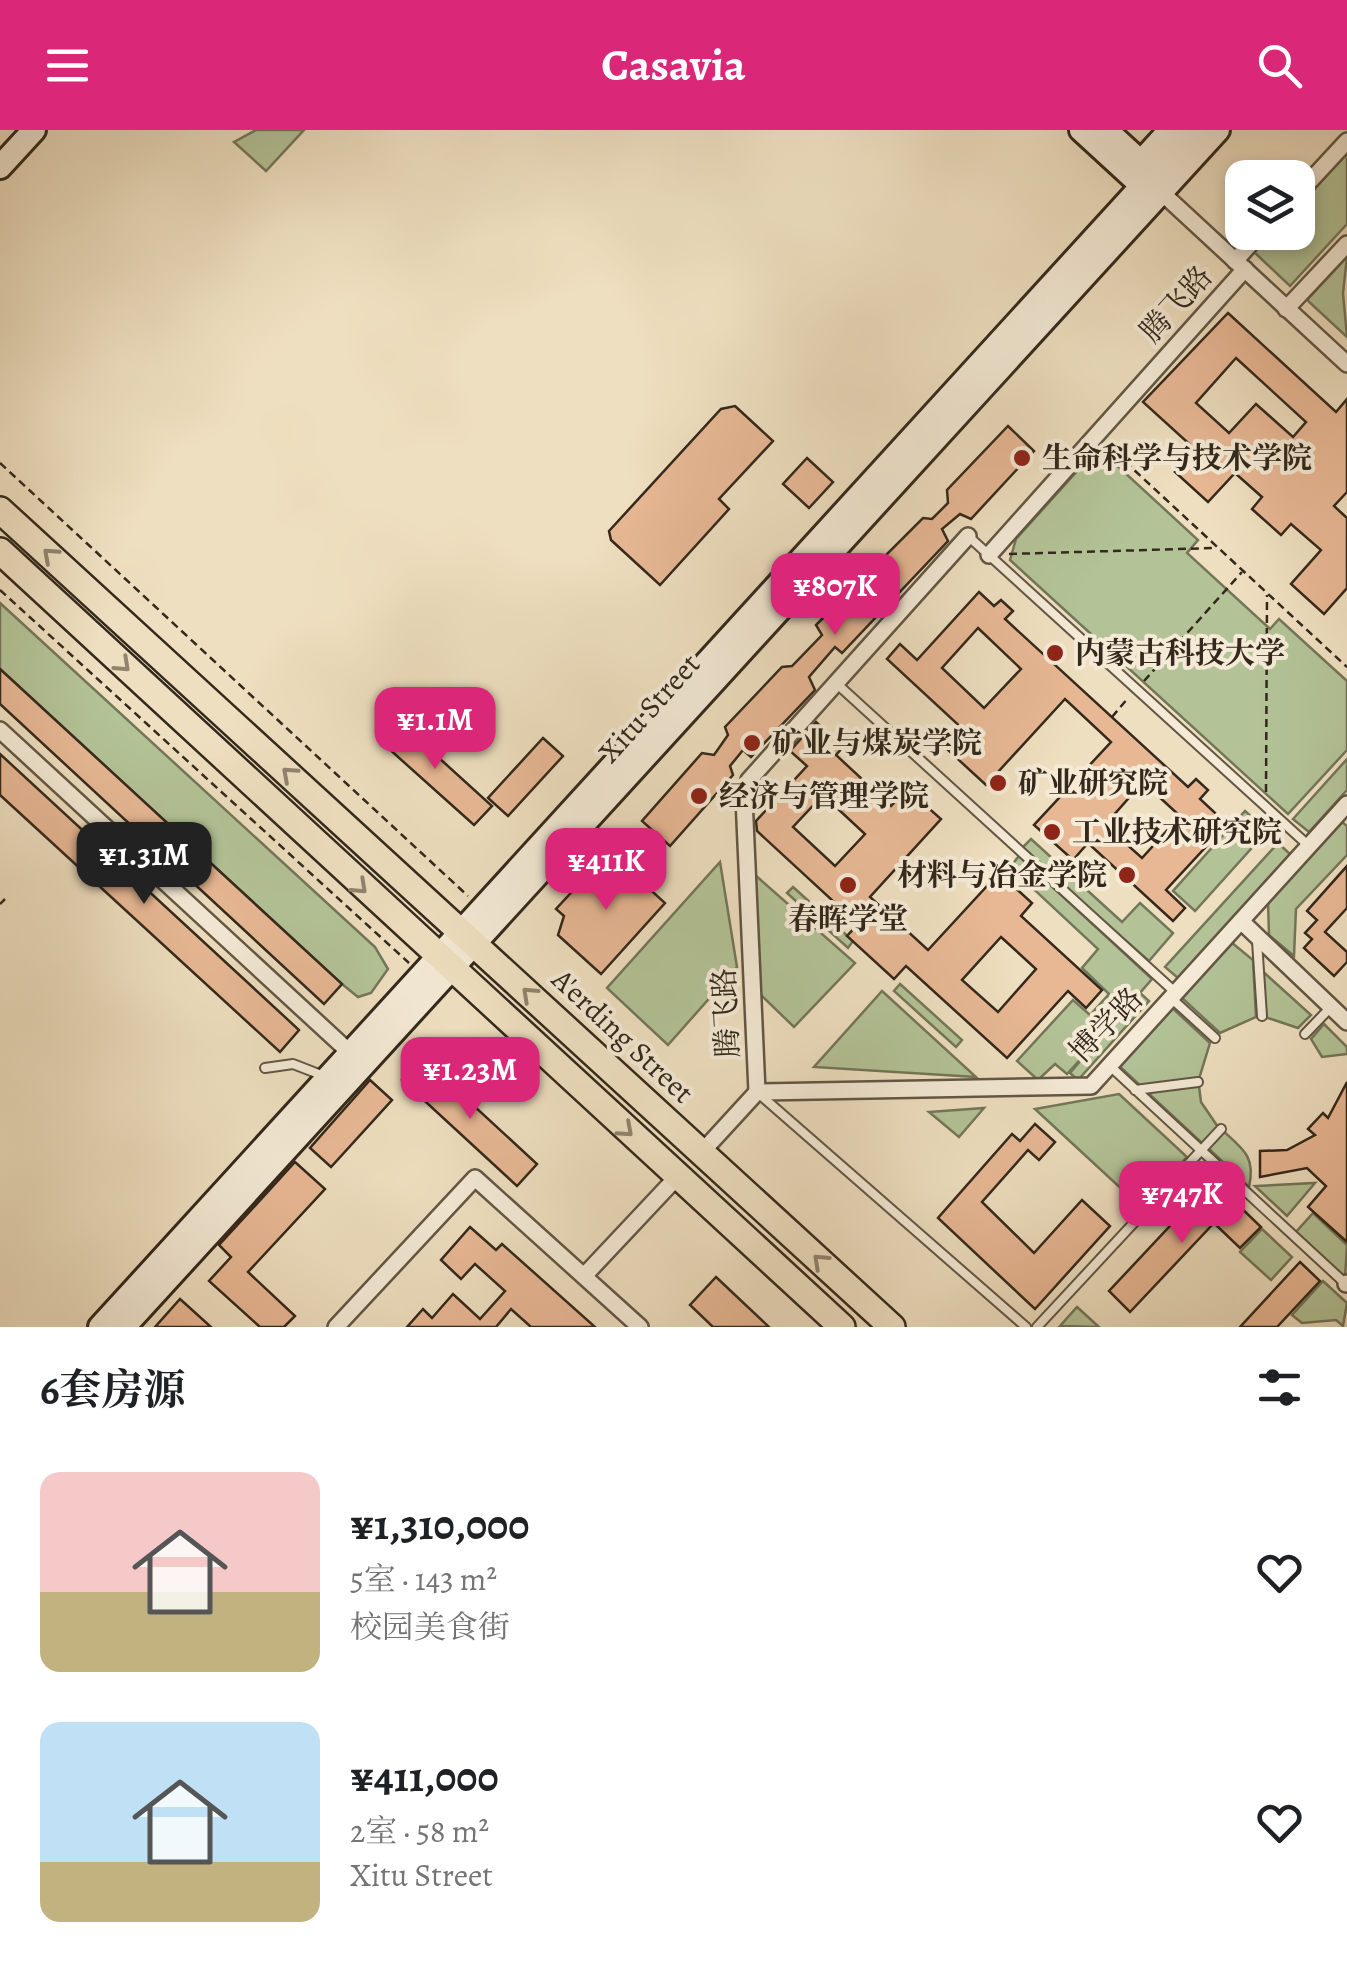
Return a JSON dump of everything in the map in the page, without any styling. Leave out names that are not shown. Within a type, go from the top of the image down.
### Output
[{"type":"main road","points":[[0,167],[34,130]]},
{"type":"main road","points":[[1081,130],[1150,178]]},
{"type":"main road","points":[[1106,130],[1150,178]]},
{"type":"main road","points":[[1150,178],[1170,130]]},
{"type":"main road","name":"Xitu Street","points":[[100,1327],[328,1078],[469,938],[1193,130]]},
{"type":"main road","name":"Xitu Street","points":[[469,938],[484,910],[1150,178],[1218,130]]},
{"type":"main road","name":"A'erding Street","points":[[0,510],[892,1327]]},
{"type":"main road","points":[[0,551],[437,969],[678,1177],[842,1327]]},
{"type":"main road","name":"Xitu Street","points":[[124,1327],[437,969]]},
{"type":"street","points":[[1315,175],[1347,140]]},
{"type":"street","points":[[1150,178],[1347,364]]},
{"type":"street","points":[[1286,310],[1347,244]]},
{"type":"street","name":"腾飞路","points":[[988,555],[1250,250]]},
{"type":"street","name":"腾飞路","points":[[757,1092],[744,798],[749,780],[968,536]]},
{"type":"street","points":[[0,730],[346,1048]]},
{"type":"street","name":"博学路","points":[[757,1092],[1091,1086],[1344,811]]},
{"type":"street","points":[[1241,921],[1347,1022]]},
{"type":"street","points":[[702,1152],[757,1092]]},
{"type":"street","points":[[584,1276],[678,1177]]},
{"type":"street","points":[[336,1327],[474,1178],[640,1327]]},
{"type":"lane","points":[[968,536],[1309,846]]},
{"type":"lane","points":[[836,683],[1216,1038]]},
{"type":"lane","points":[[1257,936],[1262,1016]]},
{"type":"lane","points":[[1305,1034],[1331,1007]]},
{"type":"lane","points":[[265,1068],[293,1064],[328,1078]]},
{"type":"lane","points":[[1110,1066],[1347,1284]]},
{"type":"lane","points":[[1136,1090],[1198,1082]]},
{"type":"lane","points":[[757,1092],[1026,1327]]},
{"type":"lane","points":[[1037,1327],[1221,1129]]},
{"type":"path","points":[[1095,434],[1347,667]]},
{"type":"path","points":[[0,463],[484,910]]},
{"type":"path","points":[[988,555],[1218,548]]},
{"type":"path","points":[[1112,717],[1243,571]]},
{"type":"path","points":[[0,590],[437,969]]},
{"type":"path","points":[[1266,806],[1267,593]]},
{"type":"path","points":[[0,904],[4,899]]},
{"type":"green space","points":[[256,130],[304,130],[266,171],[234,142]]},
{"type":"green space","points":[[1347,151],[1347,224],[1290,286],[1253,251],[1315,250],[1315,186]]},
{"type":"green space","points":[[1347,257],[1343,293],[1347,337],[1307,300]]},
{"type":"green space","points":[[1098,448],[1198,540],[1187,553],[1270,629],[1279,619],[1347,681],[1347,750],[1288,814],[1010,560],[1016,539]]},
{"type":"green space","points":[[0,603],[375,947],[388,969],[371,993],[358,997],[342,984],[0,669]]},
{"type":"green space","points":[[1347,759],[1347,790],[1309,832],[1293,819]]},
{"type":"green space","points":[[1245,811],[1267,831],[1195,911],[1173,891]]},
{"type":"green space","points":[[1342,822],[1347,826],[1347,855],[1296,909],[1294,956],[1269,935],[1268,902]]},
{"type":"green space","points":[[1031,839],[1122,922],[1140,903],[1173,933],[1149,961],[1021,849]]},
{"type":"green space","points":[[1278,843],[1291,855],[1178,978],[1165,967]]},
{"type":"green space","points":[[1019,856],[1152,979],[1140,993],[1149,1001],[1078,1080],[1070,1073],[1105,1032],[1067,1074],[1055,1064],[1038,1080],[1017,1061],[1073,1000],[1090,1015],[1109,994],[1082,968],[1098,949],[1010,867]]},
{"type":"green space","points":[[720,862],[737,967],[668,1045],[607,988]]},
{"type":"green space","points":[[754,874],[855,963],[794,1027],[760,994]]},
{"type":"green space","points":[[793,887],[853,941],[848,948],[787,893]]},
{"type":"green space","points":[[1231,942],[1253,960],[1256,1017],[1220,1033],[1181,997]]},
{"type":"green space","points":[[1259,968],[1311,1015],[1298,1028],[1262,1016]]},
{"type":"green space","points":[[900,984],[962,1040],[956,1047],[894,991]]},
{"type":"green space","points":[[882,991],[976,1077],[814,1067]]},
{"type":"green space","points":[[1169,1005],[1210,1043],[1198,1082],[1144,1089],[1116,1063]]},
{"type":"green space","points":[[1324,1024],[1347,1047],[1347,1054],[1322,1057],[1311,1039]]},
{"type":"green space","points":[[1199,1086],[1201,1102],[1218,1127],[1203,1144],[1147,1092]]},
{"type":"green space","points":[[1119,1094],[1187,1157],[1140,1206],[1035,1109]]},
{"type":"green space","points":[[984,1108],[959,1137],[929,1112]]},
{"type":"green space","points":[[1221,1129],[1249,1160],[1249,1187],[1206,1146]]},
{"type":"green space","points":[[1315,1183],[1287,1216],[1255,1186]]},
{"type":"green space","points":[[1313,1213],[1347,1245],[1345,1278],[1296,1232]]},
{"type":"green space","points":[[1262,1229],[1292,1257],[1271,1280],[1240,1252]]},
{"type":"green space","points":[[1323,1281],[1347,1303],[1343,1326],[1336,1320],[1302,1323],[1292,1315]]},
{"type":"green space","points":[[1077,1307],[1099,1327],[1060,1326]]},
{"type":"building","points":[[1228,313],[1336,412],[1347,399],[1347,492],[1334,506],[1347,518],[1347,588],[1324,614],[1291,584],[1321,550],[1291,524],[1281,535],[1252,509],[1262,497],[1235,473],[1208,502],[1175,472],[1196,450],[1143,402]],"holes":[[[1236,358],[1306,422],[1293,437],[1256,404],[1229,433],[1196,403]]]},
{"type":"building","points":[[735,406],[773,441],[719,499],[729,509],[660,585],[611,540],[609,531],[721,409]]},
{"type":"building","points":[[1008,426],[1034,451],[971,519],[960,514],[942,529],[948,541],[842,653],[835,647],[809,677],[815,690],[751,757],[743,750],[730,766],[733,775],[670,846],[642,821],[702,753],[714,755],[728,735],[725,727],[782,667],[792,666],[822,635],[816,625],[923,518],[932,519],[948,503],[947,490]]},
{"type":"building","points":[[807,458],[833,482],[809,508],[783,484]]},
{"type":"building","points":[[979,592],[994,606],[1001,600],[1013,611],[1005,619],[1188,787],[1196,779],[1208,790],[1200,799],[1227,824],[1166,890],[1185,908],[1173,921],[1088,843],[1073,860],[1034,825],[1111,742],[1065,699],[986,785],[948,750],[965,731],[887,659],[900,644],[917,660]],"holes":[[[978,628],[1021,669],[984,708],[942,668]],[[1143,782],[1180,816],[1142,858],[1105,825]]]},
{"type":"building","points":[[0,669],[342,984],[324,1004],[0,704]]},
{"type":"building","points":[[396,719],[492,806],[474,825],[378,739]]},
{"type":"building","name":"春晖学堂","points":[[816,722],[843,747],[836,755],[891,806],[907,789],[941,819],[870,897],[928,950],[999,873],[1032,903],[1021,916],[1102,990],[1086,1008],[1068,991],[1007,1058],[906,966],[894,979],[847,936],[858,924],[757,831],[756,821],[807,766],[790,751]],"holes":[[[823,795],[865,834],[835,866],[793,827]],[[1001,937],[1036,969],[998,1012],[962,980]]]},
{"type":"building","points":[[543,738],[563,756],[508,816],[488,798]]},
{"type":"building","points":[[0,754],[299,1030],[280,1052],[0,795]]},
{"type":"building","points":[[609,852],[665,903],[601,974],[558,935],[564,916],[556,909]]},
{"type":"building","points":[[1347,866],[1347,908],[1325,932],[1347,952],[1347,962],[1334,976],[1304,948],[1312,939],[1305,933],[1317,920],[1307,911]]},
{"type":"building","points":[[423,1059],[537,1164],[517,1186],[402,1080]]},
{"type":"building","points":[[370,1080],[392,1100],[331,1167],[310,1148]]},
{"type":"building","points":[[1347,1082],[1347,1242],[1308,1207],[1326,1186],[1307,1168],[1260,1177],[1260,1151],[1287,1150],[1315,1135],[1308,1129],[1323,1113],[1328,1118]]},
{"type":"building","points":[[1035,1124],[1055,1142],[1039,1160],[1028,1150],[982,1202],[1034,1253],[1082,1200],[1110,1226],[1035,1309],[938,1218],[1012,1134],[1020,1141]]},
{"type":"building","points":[[295,1162],[325,1189],[248,1272],[295,1316],[284,1327],[260,1327],[209,1281],[231,1257],[219,1245]]},
{"type":"building","points":[[1199,1195],[1217,1211],[1230,1197],[1261,1227],[1240,1248],[1214,1223],[1130,1312],[1109,1291]]},
{"type":"building","points":[[470,1227],[496,1250],[502,1244],[595,1327],[531,1327],[511,1309],[496,1327],[407,1327],[423,1309],[432,1318],[453,1294],[480,1319],[505,1291],[475,1264],[461,1279],[441,1260]]},
{"type":"building","points":[[1300,1262],[1320,1281],[1277,1327],[1240,1327]]},
{"type":"building","points":[[716,1277],[769,1327],[713,1327],[690,1305]]},
{"type":"building","points":[[180,1299],[211,1327],[155,1327]]},
{"type":"place","name":"生命科学与技术学院","points":[[1022,458]]},
{"type":"place","name":"内蒙古科技大学","points":[[1055,653]]},
{"type":"place","name":"矿业与煤炭学院","points":[[752,743]]},
{"type":"place","name":"矿业研究院","points":[[998,783]]},
{"type":"place","name":"经济与管理学院","points":[[699,796]]},
{"type":"place","name":"工业技术研究院","points":[[1052,832]]},
{"type":"place","name":"材料与冶金学院","points":[[1127,875]]},
{"type":"place","name":"春晖学堂","points":[[848,885]]}]
